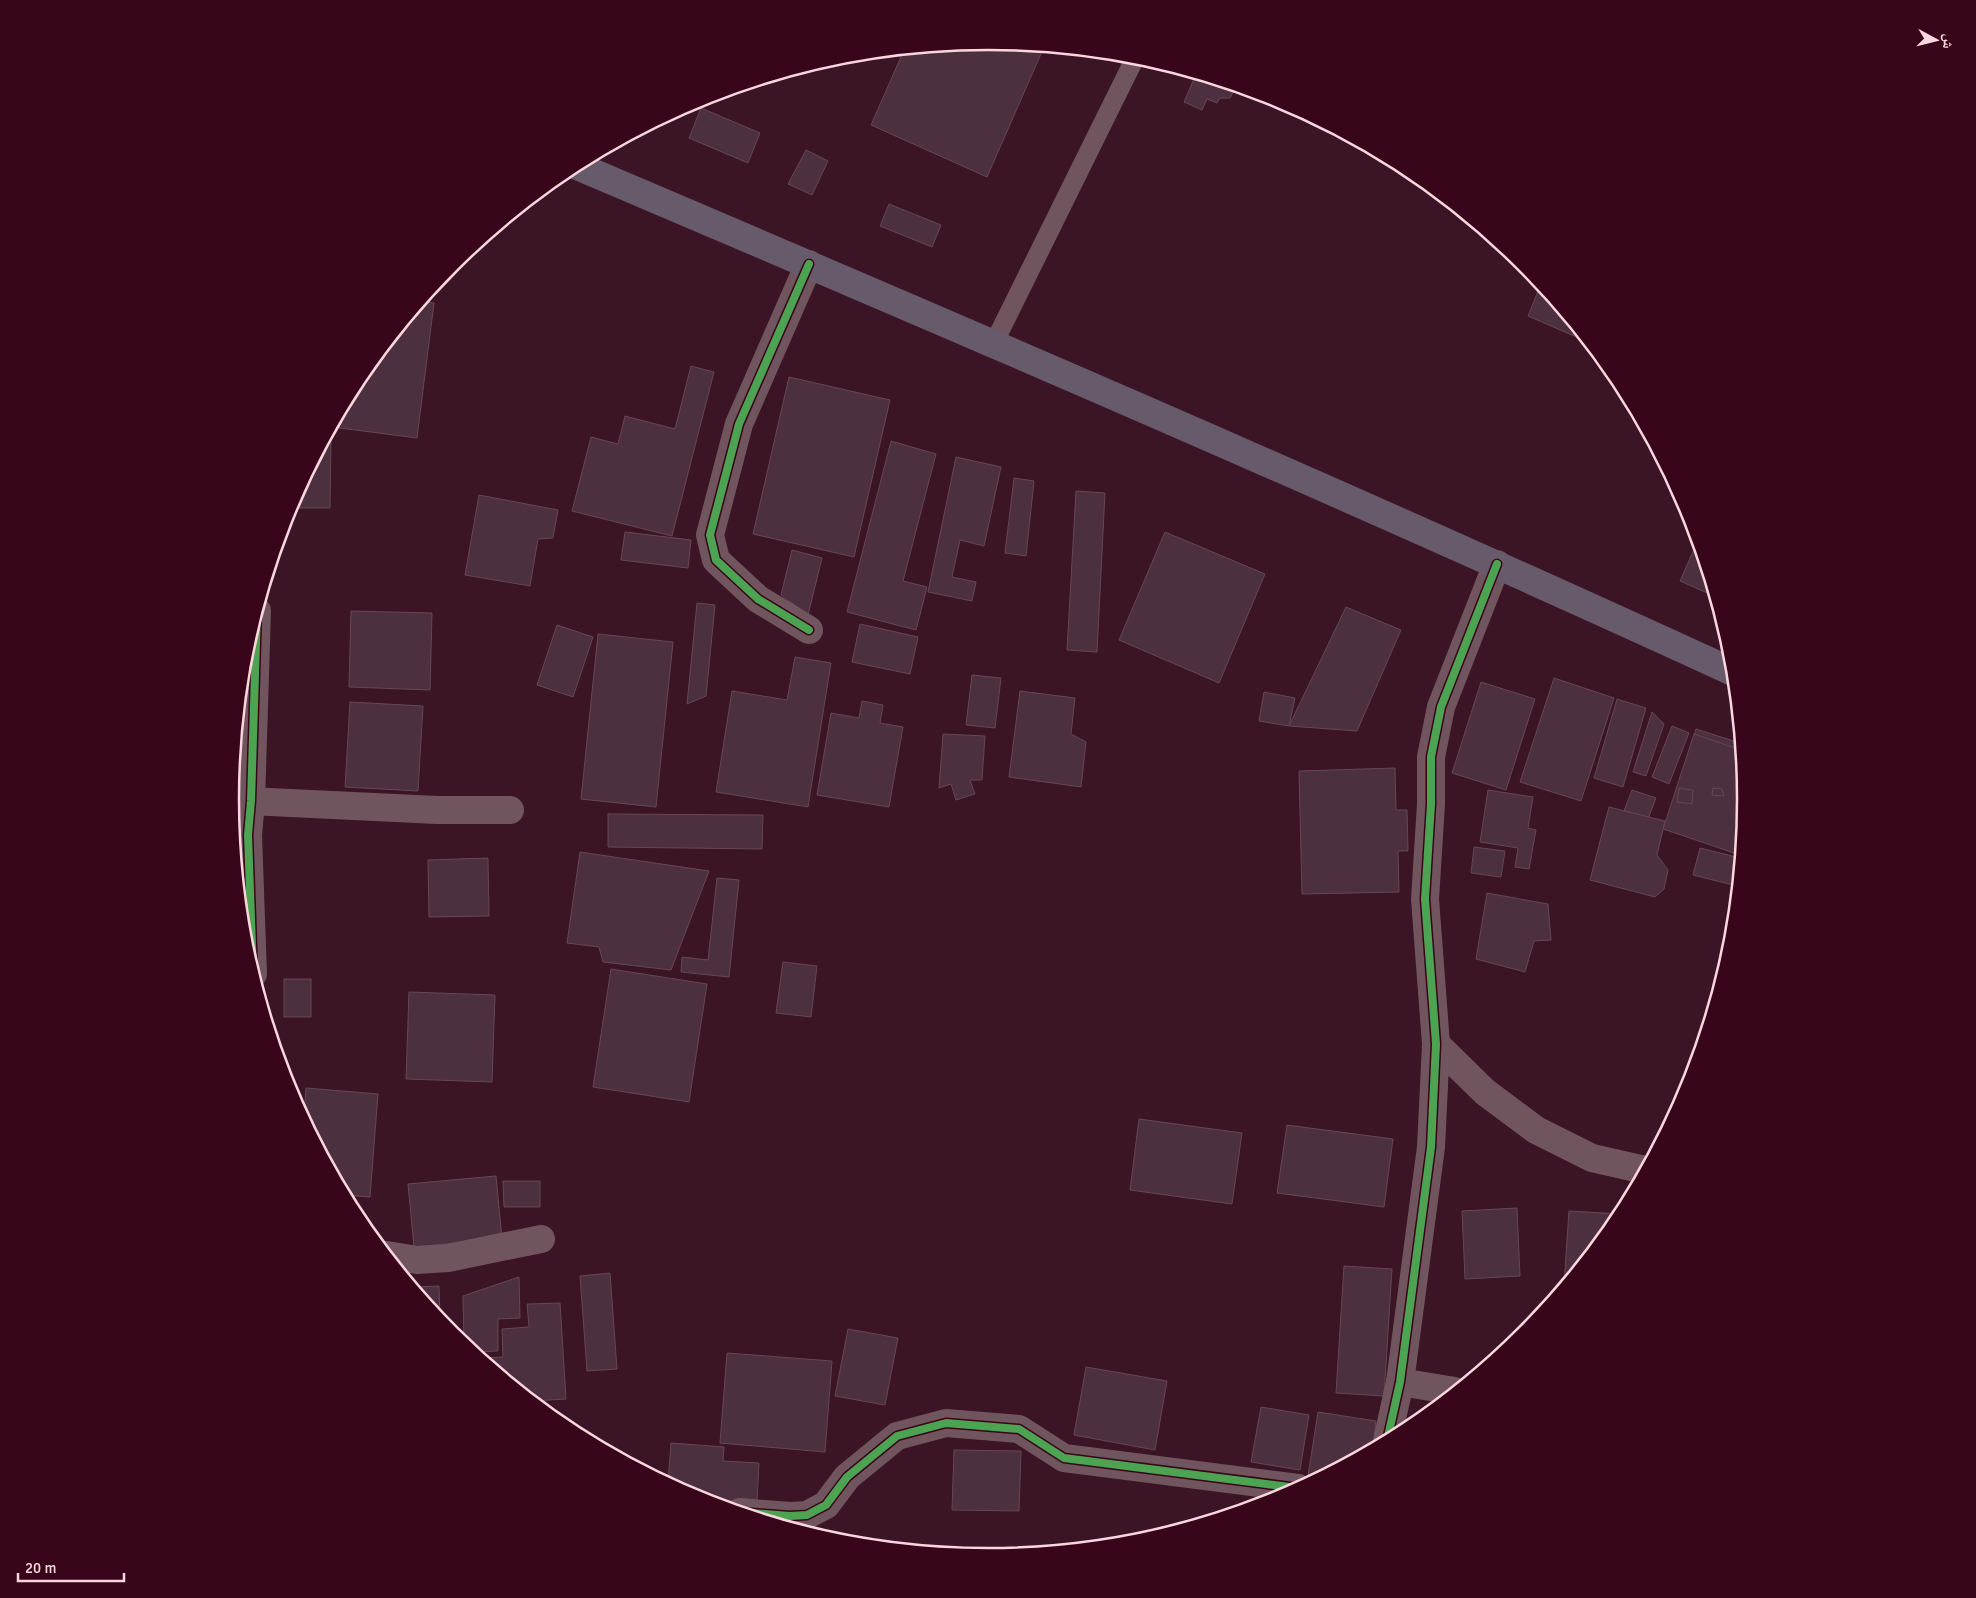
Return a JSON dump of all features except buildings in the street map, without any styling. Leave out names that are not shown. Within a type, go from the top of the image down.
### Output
[{"type":"highway","points":[[584,169],[809,264],[1496,564],[1725,667]]},
{"type":"street","points":[[809,264],[740,424],[710,535],[716,560],[758,600],[809,630]]},
{"type":"street","points":[[1389,1431],[1400,1382],[1432,1147],[1436,1044],[1425,899],[1431,804],[1431,757],[1441,707],[1496,564]]},
{"type":"street","points":[[248,913],[241,836],[251,801],[256,641]]},
{"type":"street","points":[[251,801],[437,810],[510,810]]},
{"type":"street","points":[[1436,1044],[1485,1092],[1536,1130],[1592,1158],[1640,1169]]},
{"type":"street","points":[[395,1256],[417,1260],[448,1258],[541,1239]]},
{"type":"street","points":[[1400,1382],[1448,1390]]},
{"type":"street","points":[[768,1514],[807,1515],[826,1505],[847,1477],[897,1436],[946,1424],[1019,1429],[1064,1458],[1285,1486]]},
{"type":"lane","points":[[993,345],[1132,64]]},
{"type":"cycle path","points":[[809,264],[739,424],[710,535],[716,560],[758,599],[809,630]]},
{"type":"cycle path","points":[[1389,1431],[1400,1382],[1431,1147],[1436,1044],[1425,899],[1431,804],[1431,757],[1441,707],[1497,564]]},
{"type":"cycle path","points":[[252,937],[248,835],[251,801],[256,641]]},
{"type":"cycle path","points":[[768,1514],[807,1515],[826,1505],[847,1477],[897,1436],[946,1423],[1019,1429],[1064,1458],[1285,1486]]}]
